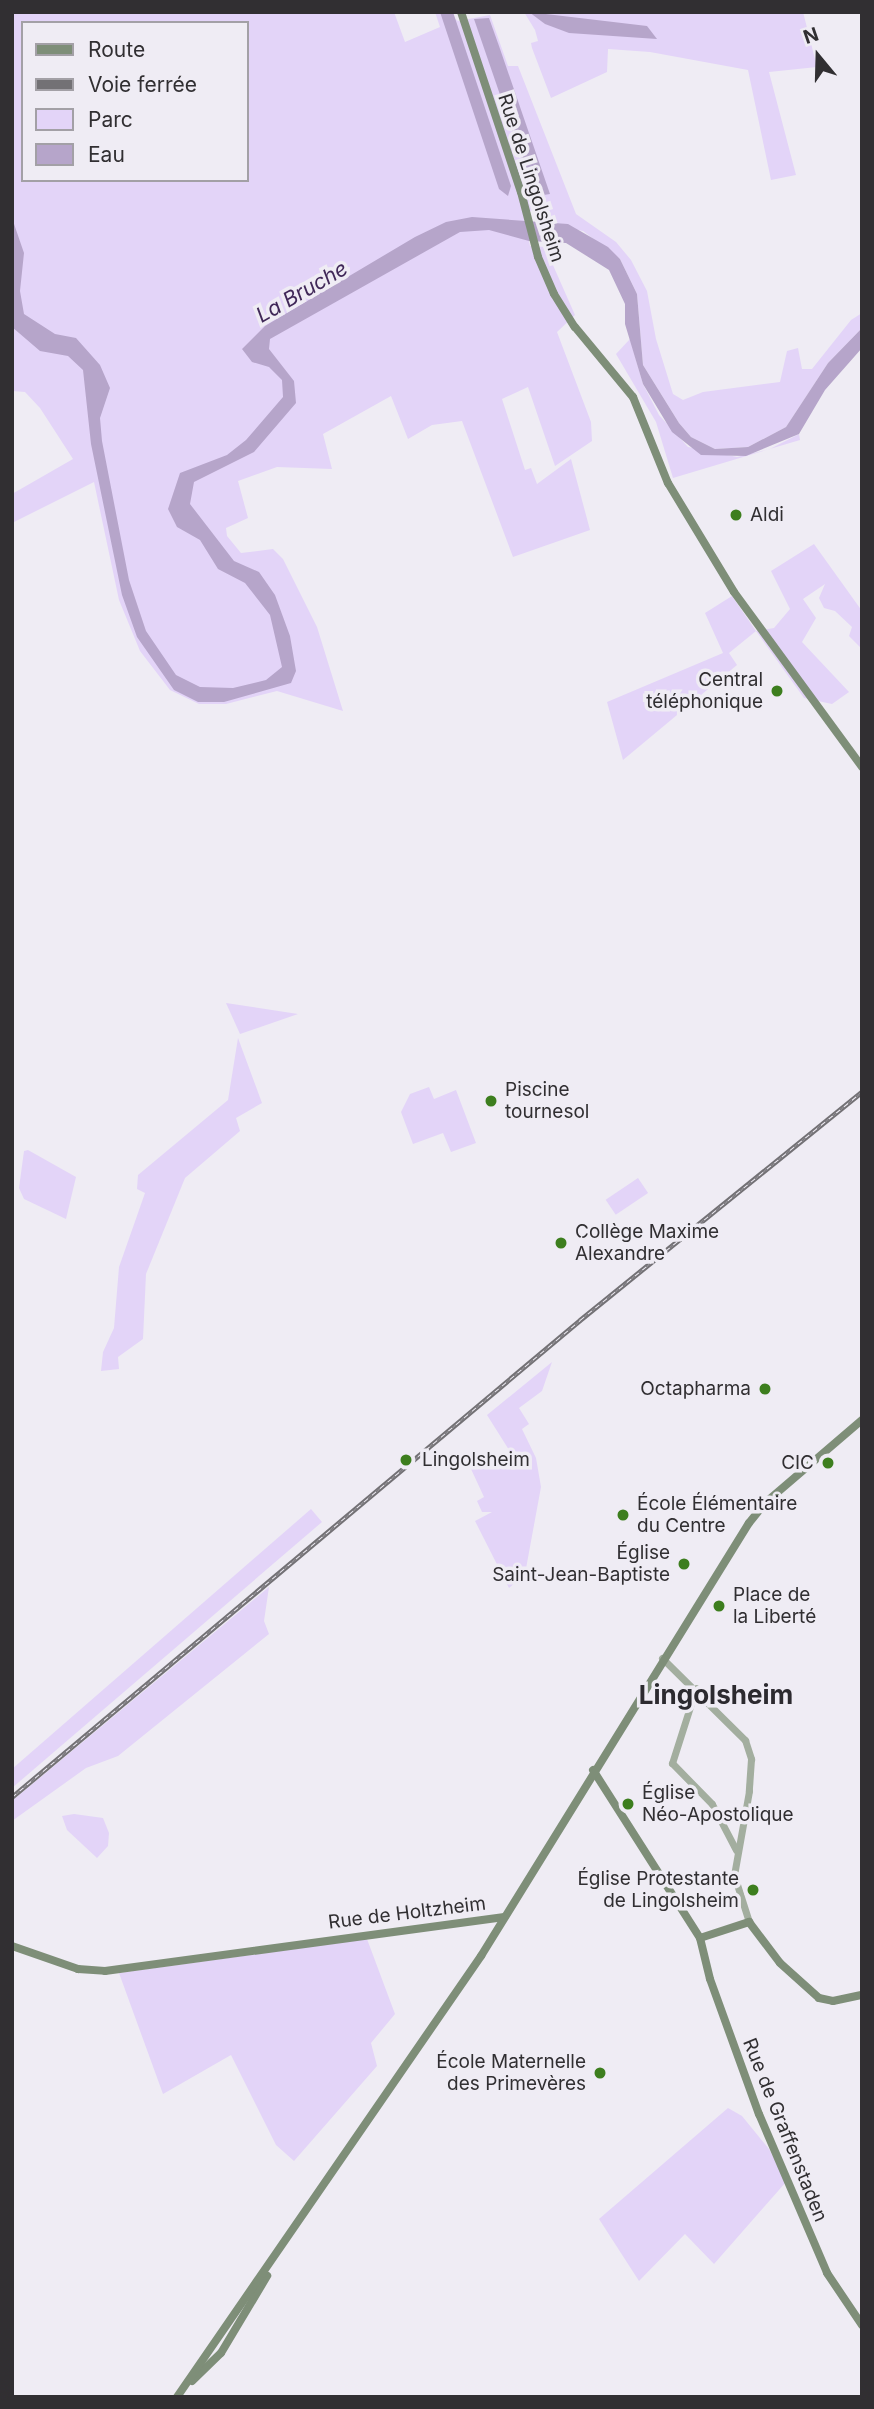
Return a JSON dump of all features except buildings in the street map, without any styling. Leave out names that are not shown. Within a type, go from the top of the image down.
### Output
[{"type":"main road","name":"Rue de Lingolsheim","points":[[461,12],[527,215],[536,252],[566,314],[636,404],[671,489],[734,592],[862,767]]},
{"type":"main road","points":[[179,2395],[213,2363],[275,2256],[507,1914],[691,1611],[705,1599],[709,1583],[759,1509],[862,1420]]},
{"type":"main road","name":"Rue de Graffenstaden","points":[[593,1770],[701,1941],[717,2001],[759,2113],[827,2273],[862,2325]]},
{"type":"main road","name":"Rue de Holtzheim","points":[[12,1946],[78,1969],[105,1971],[507,1914]]},
{"type":"main road","points":[[701,1941],[750,1924],[779,1963],[819,1998],[832,2001],[862,1995]]},
{"type":"street","points":[[662,1658],[729,1720],[745,1740],[751,1759],[736,1850],[734,1883],[750,1924]]},
{"type":"street","points":[[696,1688],[672,1763],[712,1804],[736,1850]]},
{"type":"green space","points":[[12,12],[394,12],[405,42],[440,27],[435,12],[447,12],[458,21],[490,15],[508,66],[518,66],[576,214],[616,242],[631,260],[647,291],[656,339],[673,394],[683,400],[703,392],[780,382],[787,351],[798,348],[802,369],[812,369],[851,320],[862,313],[862,328],[828,363],[786,427],[748,447],[715,449],[691,437],[679,423],[643,365],[637,294],[620,259],[583,231],[539,222],[537,209],[523,213],[530,246],[545,247],[575,315],[557,332],[591,422],[592,441],[555,466],[528,387],[502,399],[525,470],[531,468],[537,484],[571,459],[590,530],[513,557],[462,421],[432,425],[408,439],[391,396],[323,434],[332,469],[277,467],[238,481],[248,518],[226,528],[227,536],[241,553],[273,549],[283,559],[317,627],[343,711],[277,691],[226,704],[199,704],[170,690],[140,651],[119,600],[94,482],[12,523],[12,494],[73,459],[40,408],[25,392],[12,391]]},
{"type":"green space","points":[[524,12],[803,12],[817,67],[769,72],[796,175],[771,180],[748,70],[650,52],[608,49],[607,72],[551,98],[532,48],[531,43],[538,41],[535,30]]},
{"type":"green space","points":[[630,339],[643,384],[659,415],[688,447],[737,457],[770,449],[673,478],[656,422],[616,354]]},
{"type":"green space","points":[[799,434],[800,440],[770,449]]},
{"type":"green space","points":[[814,544],[862,611],[862,649],[849,636],[852,627],[835,611],[824,608],[819,598],[825,584],[803,599],[816,618],[802,642],[849,692],[832,704],[804,698],[756,631],[774,628],[790,609],[771,571]]},
{"type":"green space","points":[[732,596],[756,631],[729,653],[737,665],[623,760],[607,702],[723,653],[705,613]]},
{"type":"green space","points":[[226,1003],[298,1014],[240,1034]]},
{"type":"green space","points":[[238,1038],[262,1103],[236,1118],[240,1131],[185,1178],[146,1274],[143,1339],[118,1357],[119,1369],[101,1371],[103,1352],[114,1328],[119,1267],[145,1193],[137,1189],[138,1175],[228,1100]]},
{"type":"green space","points":[[429,1087],[434,1099],[456,1090],[476,1143],[451,1152],[443,1133],[413,1144],[401,1112],[410,1094]]},
{"type":"green space","points":[[28,1150],[76,1177],[66,1219],[24,1199],[19,1188],[24,1151]]},
{"type":"green space","points":[[638,1178],[648,1193],[616,1215],[606,1200]]},
{"type":"green space","points":[[552,1362],[542,1391],[519,1408],[529,1424],[522,1429],[536,1458],[541,1487],[525,1574],[509,1588],[475,1521],[492,1512],[482,1512],[477,1501],[484,1497],[471,1469],[511,1453],[487,1415]]},
{"type":"green space","points":[[311,1509],[322,1522],[12,1788],[12,1769]]},
{"type":"green space","points":[[269,1587],[264,1621],[269,1634],[118,1756],[86,1768],[12,1821],[12,1801]]},
{"type":"green space","points":[[74,1814],[103,1818],[109,1833],[108,1846],[97,1858],[67,1830],[62,1816]]},
{"type":"green space","points":[[367,1939],[395,2014],[371,2043],[377,2066],[294,2161],[276,2145],[231,2055],[163,2094],[119,1973]]},
{"type":"green space","points":[[728,2108],[742,2116],[769,2149],[786,2182],[714,2264],[685,2234],[639,2281],[599,2219]]},
{"type":"water","points":[[440,12],[453,12],[511,186],[508,196],[499,189]]},
{"type":"water","points":[[529,12],[647,26],[657,39],[569,33],[545,24]]},
{"type":"water","points":[[489,18],[550,194],[537,196],[531,185],[474,19]]},
{"type":"water","points":[[472,217],[568,224],[608,247],[620,259],[637,294],[643,365],[679,423],[691,437],[715,449],[748,447],[786,427],[828,363],[862,328],[862,348],[825,390],[799,434],[746,456],[701,455],[672,432],[643,384],[625,324],[625,304],[609,270],[566,243],[529,241],[489,230],[460,232],[270,339],[269,349],[294,381],[296,403],[254,452],[194,482],[190,504],[234,561],[259,572],[275,595],[290,636],[296,671],[291,683],[224,702],[198,702],[174,690],[137,637],[122,595],[91,444],[83,370],[68,356],[40,351],[12,327],[12,218],[24,253],[20,291],[24,314],[55,334],[76,338],[100,365],[110,388],[100,418],[102,441],[129,580],[146,631],[176,675],[200,687],[233,688],[266,680],[282,667],[270,615],[245,583],[218,569],[200,540],[177,527],[168,509],[180,473],[227,455],[246,440],[283,397],[282,380],[269,367],[252,362],[242,349],[265,326],[415,237],[446,222]]},
{"type":"railway","points":[[12,1797],[580,1320],[862,1092]]},
{"type":"place","name":"Aldi","points":[[736,515]]},
{"type":"place","name":"Central téléphonique","points":[[777,691]]},
{"type":"place","name":"Piscine tournesol","points":[[491,1101]]},
{"type":"place","name":"Collège Maxime Alexandre","points":[[561,1243]]},
{"type":"place","name":"Octapharma","points":[[765,1389]]},
{"type":"place","name":"Lingolsheim","points":[[406,1460]]},
{"type":"place","name":"CIC","points":[[828,1463]]},
{"type":"place","name":"École Élémentaire du Centre","points":[[623,1515]]},
{"type":"place","name":"Église Saint-Jean-Baptiste","points":[[684,1564]]},
{"type":"place","name":"Place de la Liberté","points":[[719,1606]]},
{"type":"place","name":"Église Néo-Apostolique","points":[[628,1804]]},
{"type":"place","name":"Église Protestante de Lingolsheim","points":[[753,1890]]},
{"type":"place","name":"École Maternelle des Primevères","points":[[600,2073]]},
{"type":"district","name":"Lingolsheim","points":[[716,1695]]},
{"type":"water label","name":"La Bruche","points":[[302,292]]}]
